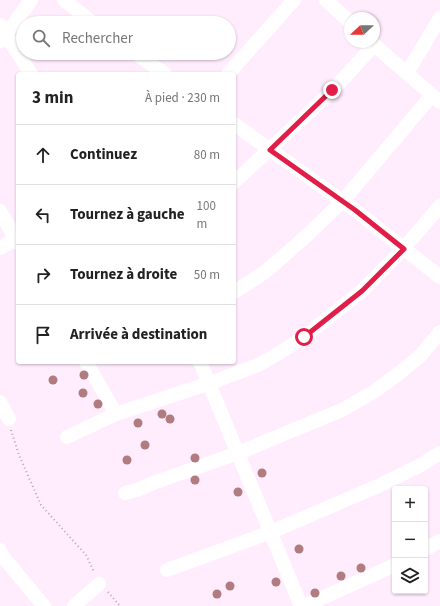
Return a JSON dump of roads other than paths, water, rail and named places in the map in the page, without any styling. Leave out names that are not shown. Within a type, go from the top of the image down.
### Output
[{"type":"street","points":[[17,16],[31,0]]},
{"type":"street","points":[[64,0],[84,16]]},
{"type":"street","points":[[230,72],[294,0]]},
{"type":"street","points":[[326,0],[344,16]]},
{"type":"street","points":[[16,18],[2,34],[16,53]]},
{"type":"street","points":[[407,73],[440,18]]},
{"type":"street","points":[[236,180],[270,150],[332,90],[369,48]]},
{"type":"street","points":[[236,291],[265,272],[304,239],[342,202],[436,98],[379,48]]},
{"type":"street","points":[[21,60],[30,72]]},
{"type":"street","points":[[145,60],[162,72]]},
{"type":"street","points":[[236,125],[342,202],[440,277]]},
{"type":"street","points":[[67,437],[116,414],[210,383],[258,365],[282,352],[304,337],[362,291],[404,249],[440,206]]},
{"type":"street","points":[[0,211],[16,237]]},
{"type":"street","points":[[0,248],[16,240]]},
{"type":"street","points":[[125,493],[238,453],[342,410],[375,391],[398,374],[420,356],[440,332]]},
{"type":"street","points":[[87,364],[116,414]]},
{"type":"street","points":[[201,364],[302,606],[392,566]]},
{"type":"street","points":[[0,402],[9,419]]},
{"type":"street","points":[[166,570],[271,532],[378,486],[421,465],[440,453]]},
{"type":"street","points":[[428,547],[440,541]]},
{"type":"street","points":[[0,550],[2,557],[44,606]]},
{"type":"street","points":[[74,606],[99,584]]}]
